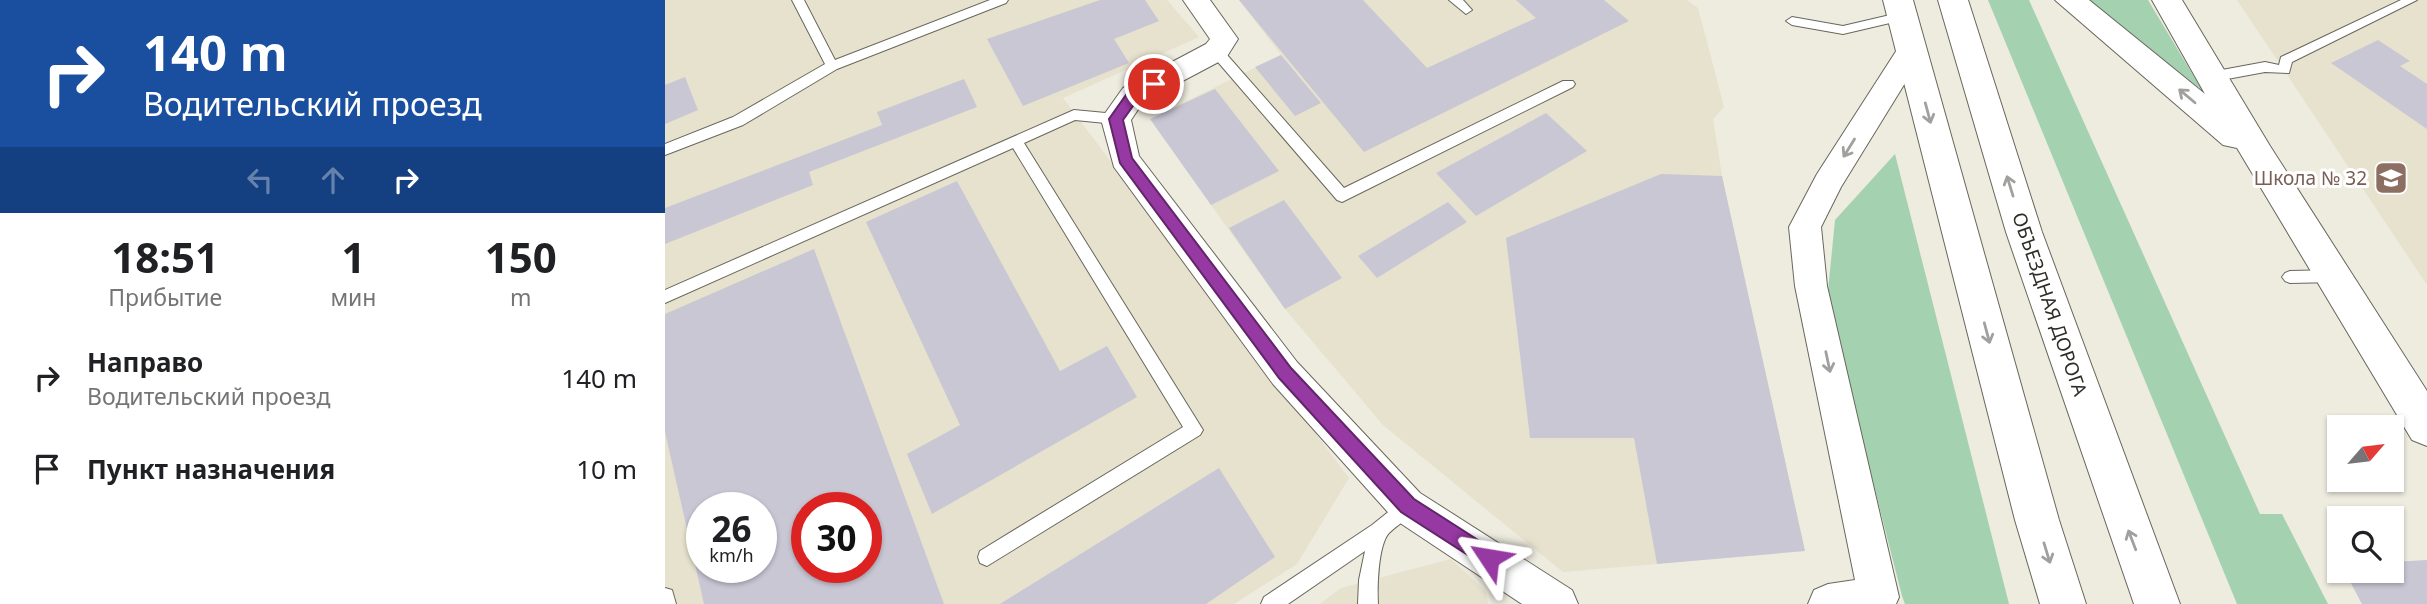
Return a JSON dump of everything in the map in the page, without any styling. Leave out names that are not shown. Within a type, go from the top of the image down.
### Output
[{"type":"main road","name":"ОБЪЕЗДНАЯ ДОРОГА","points":[[1953,0],[2024,232],[2157,604]]},
{"type":"main road","points":[[2070,0],[2258,155]]},
{"type":"main road","points":[[2167,0],[2258,155],[2427,427]]},
{"type":"main road","points":[[1904,22],[2037,520],[2063,604]]},
{"type":"street","points":[[1196,0],[1224,39],[1216,51],[1133,95],[1116,119],[1125,159],[1269,352],[1407,506],[1558,604]]},
{"type":"street","points":[[1828,604],[1880,600],[1811,286],[1805,227],[1904,22]]},
{"type":"lane","points":[[798,0],[832,66]]},
{"type":"lane","points":[[665,150],[738,121],[832,66],[1002,0]]},
{"type":"lane","points":[[1455,0],[1466,10]]},
{"type":"lane","points":[[2211,76],[2265,67],[2284,70],[2286,60],[2411,0]]},
{"type":"lane","points":[[1792,21],[1843,30],[1904,22]]},
{"type":"lane","points":[[1216,51],[1342,196],[1568,84]]},
{"type":"lane","points":[[665,297],[1017,143],[1074,115],[1116,119]]},
{"type":"lane","points":[[987,557],[1194,430],[1017,143]]},
{"type":"lane","points":[[2290,276],[2335,276]]},
{"type":"lane","points":[[1271,604],[1378,531],[1407,506]]},
{"type":"lane","points":[[1368,604],[1368,580],[1378,531]]},
{"type":"lane","points":[[665,597],[666,604]]},
{"type":"shaded area","points":[[665,0],[1167,0],[1199,37],[1063,98],[1349,478],[1297,564],[1234,604],[665,604]]},
{"type":"shaded area","points":[[1239,0],[1687,0],[1698,8],[1724,107],[1713,119],[1722,176],[1805,551],[1563,572],[1383,425],[1285,309],[1150,119],[1281,55]]},
{"type":"shaded area","name":"Школа № 32","points":[[2237,0],[2427,0],[2427,285],[2284,70]]},
{"type":"shaded area","points":[[1451,559],[1486,592],[1488,604],[1320,604],[1341,588]]},
{"type":"green space","points":[[1988,0],[2029,0],[2260,514],[2282,514],[2328,604],[2237,604]]},
{"type":"green space","points":[[2086,0],[2148,0],[2202,90]]},
{"type":"green space","points":[[1895,154],[2009,604],[1905,604],[1827,301],[1835,220]]},
{"type":"building","points":[[1100,0],[1145,0],[1159,21],[1114,39],[1129,63],[1023,106],[987,39]]},
{"type":"building","points":[[1239,0],[1363,0],[1427,68],[1536,18],[1516,0],[1604,0],[1629,21],[1364,152]]},
{"type":"building","points":[[2378,40],[2410,61],[2400,66],[2427,84],[2427,129],[2331,63]]},
{"type":"building","points":[[1281,55],[1321,103],[1295,116],[1255,67]]},
{"type":"building","points":[[685,77],[698,110],[665,124],[665,85]]},
{"type":"building","points":[[964,79],[977,107],[809,172],[813,185],[665,244],[665,208],[882,125],[877,112]]},
{"type":"building","points":[[1215,89],[1279,171],[1211,205],[1150,119]]},
{"type":"building","points":[[1546,113],[1587,151],[1476,216],[1436,173]]},
{"type":"building","points":[[1661,174],[1722,176],[1805,551],[1657,564],[1634,438],[1530,438],[1506,238]]},
{"type":"building","points":[[957,181],[1060,371],[1107,346],[1137,397],[932,514],[907,454],[960,425],[866,222]]},
{"type":"building","points":[[1284,200],[1342,278],[1285,309],[1229,228]]},
{"type":"building","points":[[1448,202],[1467,222],[1377,278],[1358,256]]},
{"type":"building","points":[[814,249],[944,604],[704,604],[699,583],[777,583],[777,492],[686,492],[686,525],[665,432],[665,314]]},
{"type":"building","points":[[1219,468],[1275,557],[1206,604],[1000,604]]},
{"type":"building","points":[[2427,560],[2427,604],[2362,604],[2351,583],[2404,583],[2404,561]]},
{"type":"place","name":"Школа № 32","points":[[2391,178]]},
{"type":"route","points":[[1154,84],[1133,95],[1116,119],[1125,159],[1285,373],[1407,506],[1489,558]]}]
